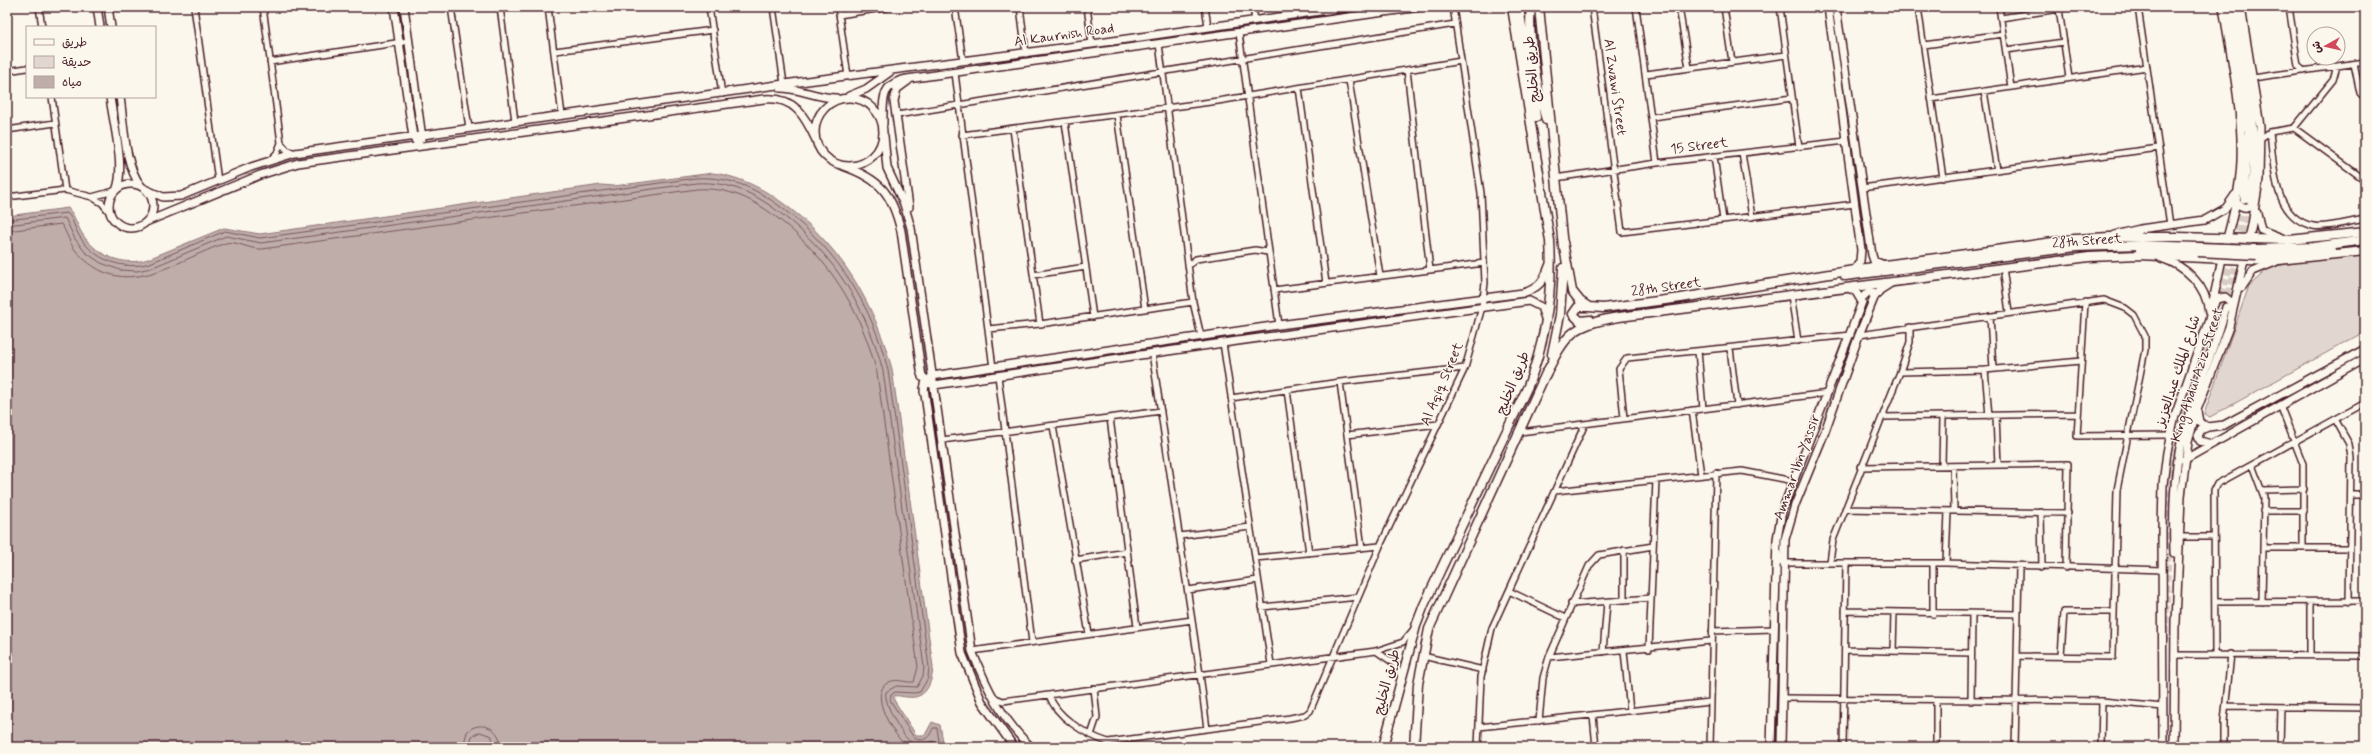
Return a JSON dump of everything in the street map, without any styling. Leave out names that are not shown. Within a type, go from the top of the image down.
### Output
[{"type":"main road","name":"طريق الخليج","points":[[1383,747],[1416,626],[1528,386],[1539,354],[1546,321],[1551,260],[1540,171],[1512,7]]},
{"type":"main road","points":[[1519,7],[1538,134],[1540,171]]},
{"type":"main road","points":[[1531,7],[1531,28],[1540,100],[1552,144]]},
{"type":"main road","name":"طريق الخليج","points":[[1414,747],[1416,708],[1423,656],[1438,606],[1545,376],[1558,327],[1563,276],[1563,242],[1539,7]]},
{"type":"main road","name":"28th Street","points":[[1589,307],[1603,308],[1681,298],[1885,265],[2109,237],[2289,240],[2365,232]]},
{"type":"main road","name":"28th Street","points":[[2257,252],[2365,240]]},
{"type":"main road","points":[[1563,242],[1572,291],[1580,301],[1589,307]]},
{"type":"main road","name":"28th Street","points":[[1819,276],[1854,276],[2076,247],[2141,245],[2198,250]]},
{"type":"main road","name":"28th Street","points":[[1813,292],[1855,282],[2059,255],[2141,250],[2308,253],[2365,246]]},
{"type":"main road","name":"28th Street","points":[[1545,376],[1560,347],[1570,335],[1580,327],[1603,320],[2089,257],[2157,256],[2244,261],[2279,261],[2365,251]]},
{"type":"main road","points":[[1589,307],[1575,308],[1574,317],[1580,321],[1603,320]]},
{"type":"main road","points":[[1409,747],[1416,708]]},
{"type":"street","points":[[39,7],[42,26]]},
{"type":"street","points":[[97,7],[100,26]]},
{"type":"street","points":[[194,7],[218,181]]},
{"type":"street","points":[[263,7],[281,143],[277,154],[270,160]]},
{"type":"street","points":[[394,7],[413,137],[420,146]]},
{"type":"street","points":[[404,7],[423,135],[420,146]]},
{"type":"street","points":[[451,7],[468,128]]},
{"type":"street","points":[[500,7],[515,122]]},
{"type":"street","points":[[548,7],[555,51],[562,116]]},
{"type":"street","points":[[709,7],[722,94]]},
{"type":"street","points":[[773,7],[784,84]]},
{"type":"street","points":[[838,7],[848,76]]},
{"type":"street","points":[[839,15],[889,7]]},
{"type":"street","points":[[955,7],[963,61]]},
{"type":"street","points":[[1020,7],[1026,54]]},
{"type":"street","points":[[1087,7],[1092,44]]},
{"type":"street","points":[[1205,7],[1208,26]]},
{"type":"street","points":[[1253,7],[1255,21]]},
{"type":"street","name":"Al Kaurnish Road","points":[[754,90],[784,84],[896,69],[1026,54],[1208,26],[1255,21],[1325,9],[1348,7]]},
{"type":"street","name":"Al Kaurnish Road","points":[[883,124],[883,103],[887,90],[897,81],[1420,7]]},
{"type":"street","name":"Al Aqiq Street","points":[[1207,729],[1305,716],[1310,711],[1320,692],[1332,656],[1380,546],[1464,368],[1482,307],[1485,284],[1481,193],[1453,7]]},
{"type":"street","points":[[1508,7],[1514,21]]},
{"type":"street","name":"Al Zwawi Street","points":[[1592,7],[1622,232],[1723,220]]},
{"type":"street","points":[[1636,7],[1657,163]]},
{"type":"street","points":[[1679,7],[1689,68]]},
{"type":"street","points":[[1724,7],[1732,62]]},
{"type":"street","points":[[1780,7],[1798,146]]},
{"type":"street","points":[[1828,7],[1861,256],[1855,270]]},
{"type":"street","points":[[1836,7],[1872,255],[1874,261],[1885,265]]},
{"type":"street","points":[[1918,7],[1943,178]]},
{"type":"street","points":[[2000,7],[2011,87]]},
{"type":"street","points":[[2001,18],[2071,7]]},
{"type":"street","points":[[2138,7],[2170,225]]},
{"type":"street","name":"شارع الملك عبدالعزيز","points":[[2223,7],[2237,97],[2241,138],[2239,184],[2243,200]]},
{"type":"street","name":"شارع الملك عبدالعزيز","points":[[2230,7],[2248,132],[2247,164],[2243,200]]},
{"type":"street","name":"شارع الملك عبدالعزيز","points":[[2162,747],[2163,484],[2170,435],[2209,320],[2227,238],[2243,200],[2254,164],[2254,130],[2236,7]]},
{"type":"street","points":[[2241,7],[2261,138],[2270,132],[2294,128],[2333,80],[2337,66],[2253,78]]},
{"type":"street","points":[[2289,7],[2298,66],[2304,70]]},
{"type":"street","points":[[109,8],[111,26]]},
{"type":"street","points":[[2059,9],[2069,78]]},
{"type":"street","points":[[1279,17],[1241,26],[1239,33],[1279,325]]},
{"type":"street","points":[[897,115],[1163,73],[1455,24]]},
{"type":"street","points":[[555,51],[712,30]]},
{"type":"street","points":[[1924,45],[2003,34]]},
{"type":"street","points":[[270,62],[409,41]]},
{"type":"street","points":[[2006,50],[2064,42]]},
{"type":"street","points":[[1159,44],[1193,302],[1201,336]]},
{"type":"street","points":[[1646,74],[1786,55]]},
{"type":"street","points":[[962,135],[1168,108],[1461,61]]},
{"type":"street","points":[[2346,65],[2365,62]]},
{"type":"street","points":[[2354,64],[2358,88],[2365,98]]},
{"type":"street","points":[[1931,99],[2147,67]]},
{"type":"street","points":[[7,71],[26,68]]},
{"type":"street","points":[[92,197],[115,190],[127,184],[144,188],[158,196],[174,198],[270,160],[295,153],[722,94],[754,90],[795,89],[822,97],[847,97],[866,89],[882,76],[896,69]]},
{"type":"street","points":[[1407,70],[1430,270]]},
{"type":"street","points":[[955,73],[993,368]]},
{"type":"street","points":[[916,78],[897,89],[894,101],[972,651],[991,697],[1020,737],[1031,747]]},
{"type":"street","points":[[1349,80],[1380,276]]},
{"type":"street","points":[[1299,88],[1326,283]]},
{"type":"street","points":[[1984,91],[1997,170]]},
{"type":"street","points":[[847,97],[864,100],[873,106],[883,124],[887,168],[904,204],[911,228]]},
{"type":"street","points":[[52,98],[65,190]]},
{"type":"street","points":[[110,98],[120,176],[115,190],[110,198],[110,213]]},
{"type":"street","points":[[120,98],[130,166],[134,178],[144,188],[153,203],[151,216],[146,222]]},
{"type":"street","points":[[7,197],[65,190],[92,197],[102,203],[110,213],[113,220],[126,228],[134,228],[284,167],[420,146],[769,98],[786,101],[799,110],[806,120],[825,157],[867,175],[878,182],[887,194],[895,210],[902,231],[962,653],[982,702],[1014,747]]},
{"type":"street","points":[[816,140],[815,129],[819,115],[829,103],[839,98]]},
{"type":"street","points":[[1652,117],[1792,98]]},
{"type":"street","points":[[1117,115],[1145,309]]},
{"type":"street","points":[[1065,122],[1093,317]]},
{"type":"street","points":[[7,130],[55,123]]},
{"type":"street","points":[[2260,126],[2270,132]]},
{"type":"street","points":[[2294,128],[2365,180]]},
{"type":"street","points":[[1013,129],[1040,324]]},
{"type":"street","points":[[2270,132],[2278,191],[2283,205],[2294,215],[2314,226],[2365,219]]},
{"type":"street","points":[[843,166],[854,166],[865,163],[874,156],[881,147],[884,136]]},
{"type":"street","name":"King Abdul Aziz Street","points":[[2176,623],[2179,537],[2184,460],[2197,410],[2229,328],[2249,239],[2259,180],[2261,138]]},
{"type":"street","name":"15 Street","points":[[1556,178],[1657,163],[1846,141]]},
{"type":"street","points":[[281,143],[287,150],[295,153]]},
{"type":"street","points":[[1862,188],[2159,148]]},
{"type":"street","points":[[1742,153],[1752,217]]},
{"type":"street","points":[[1714,156],[1723,220],[1855,204]]},
{"type":"street","points":[[2243,200],[2243,207],[2254,204],[2259,180]]},
{"type":"street","points":[[2259,180],[2258,224],[2266,233],[2289,240]]},
{"type":"street","points":[[2109,237],[2205,220],[2217,216],[2232,200],[2239,184]]},
{"type":"street","points":[[1189,265],[1196,259],[1255,250],[1268,252]]},
{"type":"street","points":[[1861,256],[1864,259],[1869,260],[1872,255]]},
{"type":"street","points":[[2157,256],[2188,271],[2197,281],[2208,304],[2209,320]]},
{"type":"street","points":[[1523,293],[1533,289],[1542,282],[1551,260]]},
{"type":"street","points":[[2229,328],[2246,279],[2260,267],[2279,261]]},
{"type":"street","points":[[1274,290],[1484,263]]},
{"type":"street","points":[[1033,275],[1086,267]]},
{"type":"street","points":[[2003,267],[2009,313]]},
{"type":"street","points":[[1874,298],[1880,290],[1892,282]]},
{"type":"street","points":[[1849,288],[1862,298],[1869,291],[1872,292],[1874,298]]},
{"type":"street","points":[[924,392],[926,382],[932,376],[1201,336],[1532,292],[1535,294],[1534,299],[1530,302]]},
{"type":"street","points":[[1791,295],[1798,341]]},
{"type":"street","points":[[2209,320],[2216,299],[2225,297],[2232,305],[2229,328]]},
{"type":"street","name":"Ammar Ibn Yassir","points":[[1771,747],[1778,534],[1782,512],[1851,335],[1862,298]]},
{"type":"street","name":"Ammar Ibn Yassir","points":[[1781,747],[1786,538],[1795,505],[1824,434],[1859,335],[1874,298]]},
{"type":"street","points":[[1859,335],[2104,300],[2125,308],[2134,315],[2145,336],[2143,367],[2118,490],[2113,657],[2061,655],[2017,656]]},
{"type":"street","points":[[988,329],[1040,324],[1193,302]]},
{"type":"street","points":[[922,374],[926,382],[934,385],[1223,343],[1482,307],[1530,302],[1541,308],[1546,321]]},
{"type":"street","points":[[2085,302],[2076,436],[2170,435]]},
{"type":"street","name":"شارع الملك عبدالعزيز","points":[[2174,747],[2174,655],[2176,623],[2175,489],[2179,451],[2187,418],[2218,338],[2226,307]]},
{"type":"street","points":[[1990,316],[1993,369]]},
{"type":"street","points":[[1830,562],[1833,540],[1860,467],[1883,418],[1900,372],[1910,342],[1910,327]]},
{"type":"street","points":[[1624,418],[1619,368],[1627,358],[1851,335]]},
{"type":"street","points":[[1223,343],[1271,664]]},
{"type":"street","points":[[1730,348],[1737,405]]},
{"type":"street","points":[[2211,444],[2200,441],[2198,436],[2200,430],[2208,427],[2224,425],[2365,349]]},
{"type":"street","points":[[1698,351],[1703,409]]},
{"type":"street","points":[[1048,695],[1058,710],[1091,735],[1108,742],[1207,729],[1188,590],[1152,353]]},
{"type":"street","points":[[2184,460],[2365,358]]},
{"type":"street","points":[[1900,372],[1985,370],[2081,361]]},
{"type":"street","points":[[1231,398],[1340,382],[1464,368]]},
{"type":"street","points":[[1985,370],[1989,416]]},
{"type":"street","points":[[998,376],[1032,642]]},
{"type":"street","points":[[1340,382],[1362,548]]},
{"type":"street","points":[[1287,390],[1309,553]]},
{"type":"street","points":[[1520,432],[1828,393]]},
{"type":"street","points":[[2215,654],[2214,490],[2217,484],[2365,404]]},
{"type":"street","points":[[2280,405],[2303,464],[2303,548]]},
{"type":"street","points":[[1692,410],[1701,475]]},
{"type":"street","points":[[2197,410],[2199,422],[2208,427]]},
{"type":"street","points":[[942,440],[1161,411]]},
{"type":"street","points":[[1883,418],[2078,414]]},
{"type":"street","points":[[1996,416],[1998,465]]},
{"type":"street","points":[[1942,417],[1942,466]]},
{"type":"street","points":[[1110,418],[1137,628]]},
{"type":"street","points":[[2335,419],[2349,444],[2352,458],[2349,602]]},
{"type":"street","points":[[1347,435],[1438,424]]},
{"type":"street","points":[[1478,747],[1483,670],[1492,628],[1585,424]]},
{"type":"street","points":[[1053,426],[1089,634]]},
{"type":"street","points":[[1860,467],[2068,464],[2066,568]]},
{"type":"street","points":[[2252,465],[2262,490],[2262,602]]},
{"type":"street","points":[[1946,563],[1951,511],[1953,466]]},
{"type":"street","points":[[1555,491],[1742,471],[1794,481]]},
{"type":"street","points":[[1710,747],[1716,474]]},
{"type":"street","points":[[1649,648],[1656,480]]},
{"type":"street","points":[[2262,490],[2304,489]]},
{"type":"street","points":[[2351,495],[2365,495]]},
{"type":"street","points":[[1845,509],[2068,513]]},
{"type":"street","points":[[2263,511],[2304,511]]},
{"type":"street","points":[[2041,512],[2042,567]]},
{"type":"street","points":[[1180,536],[1250,527]]},
{"type":"street","points":[[1778,534],[1779,558],[1781,562],[1786,563],[1946,563],[2019,567],[2163,570]]},
{"type":"street","points":[[2179,537],[2214,537]]},
{"type":"street","points":[[1255,558],[1380,546]]},
{"type":"street","points":[[1539,721],[1543,678],[1549,657],[1589,566],[1599,555],[1653,546]]},
{"type":"street","points":[[2263,548],[2350,548]]},
{"type":"street","points":[[1624,550],[1624,600]]},
{"type":"street","points":[[1075,560],[1127,552]]},
{"type":"street","points":[[1933,563],[1933,614]]},
{"type":"street","points":[[1843,747],[1846,564]]},
{"type":"street","points":[[2015,747],[2019,567]]},
{"type":"street","points":[[1188,590],[1258,580]]},
{"type":"street","points":[[1509,591],[1565,618]]},
{"type":"street","points":[[1262,606],[1358,597]]},
{"type":"street","points":[[1571,604],[1651,598]]},
{"type":"street","points":[[1603,652],[1607,602]]},
{"type":"street","points":[[2215,602],[2365,602]]},
{"type":"street","points":[[2310,602],[2310,655]]},
{"type":"street","points":[[1845,611],[1972,615],[2018,614]]},
{"type":"street","points":[[1893,652],[1894,612]]},
{"type":"street","points":[[2061,655],[2064,612],[2114,612]]},
{"type":"street","points":[[1971,701],[1972,615]]},
{"type":"street","points":[[972,651],[1192,620]]},
{"type":"street","points":[[991,697],[1003,701],[1376,651],[1403,642],[1416,626]]},
{"type":"street","points":[[1712,631],[1774,629]]},
{"type":"street","points":[[1549,657],[1624,651],[1712,641]]},
{"type":"street","points":[[1387,658],[1391,646]]},
{"type":"street","points":[[1845,650],[1971,653]]},
{"type":"street","points":[[1376,651],[1395,664],[1402,678]]},
{"type":"street","points":[[1624,651],[1630,711]]},
{"type":"street","points":[[2224,747],[2231,654]]},
{"type":"street","points":[[2174,655],[2231,654],[2365,656]]},
{"type":"street","points":[[1423,656],[1483,670]]},
{"type":"street","points":[[1091,735],[1096,717],[1094,688]]},
{"type":"street","points":[[1782,698],[1971,701],[2102,701],[2163,706]]},
{"type":"street","points":[[1936,700],[1936,747]]},
{"type":"street","points":[[2101,747],[2102,701]]},
{"type":"street","points":[[1479,727],[1710,702]]},
{"type":"street","points":[[2226,706],[2365,708]]},
{"type":"street","points":[[2280,747],[2281,707]]},
{"type":"street","points":[[1593,715],[1596,747]]},
{"type":"green space","points":[[2365,253],[2364,332],[2210,417],[2204,414],[2249,286],[2270,267],[2325,258],[2330,260],[2333,257]]},
{"type":"water","points":[[713,173],[745,181],[755,186],[783,203],[811,226],[827,243],[855,281],[877,323],[892,369],[933,667],[931,679],[927,689],[923,693],[914,697],[894,696],[894,700],[916,735],[925,735],[932,722],[940,725],[944,747],[484,747],[485,742],[479,741],[477,747],[7,747],[7,216],[68,208],[83,235],[96,249],[112,258],[130,262],[148,259],[224,228],[260,234],[601,185],[614,186]]},
{"type":"tunnel","points":[[2235,242],[2243,202]]},
{"type":"tunnel","points":[[2227,305],[2249,202]]},
{"type":"tunnel","points":[[2165,644],[2171,464],[2181,418],[2210,344],[2232,254]]}]
